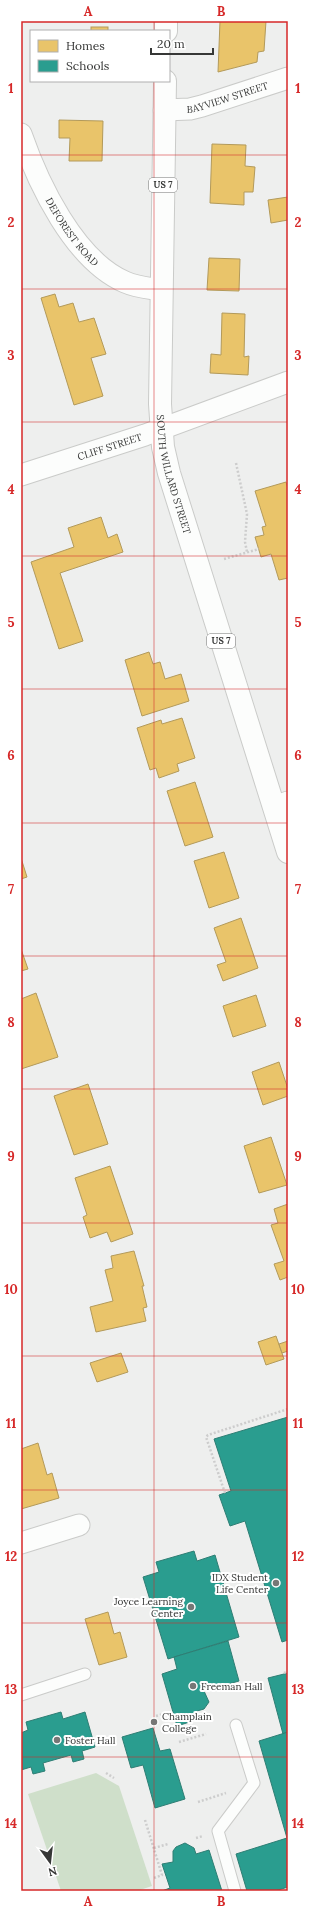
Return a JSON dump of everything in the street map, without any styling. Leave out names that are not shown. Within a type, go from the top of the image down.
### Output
[{"type":"main road","name":"SOUTH WILLARD STREET","points":[[165,82],[161,290],[161,429],[169,473],[281,805],[288,852]]},
{"type":"street","name":"BAYVIEW STREET","points":[[164,110],[190,109],[202,106],[288,78]]},
{"type":"street","name":"DEFOREST ROAD","points":[[21,134],[28,153],[50,200],[77,241],[97,263],[112,275],[125,282],[161,290]]},
{"type":"street","name":"CLIFF STREET","points":[[21,475],[161,429],[288,382]]},
{"type":"street","points":[[21,1543],[79,1525]]},
{"type":"lane","points":[[21,1695],[85,1674]]},
{"type":"lane","points":[[235,1891],[218,1831],[254,1783],[236,1725]]},
{"type":"path","points":[[236,463],[247,514],[245,542],[247,552]]},
{"type":"path","points":[[224,559],[259,549]]},
{"type":"path","points":[[225,1493],[206,1437],[208,1435],[288,1409]]},
{"type":"path","points":[[284,1673],[288,1671]]},
{"type":"path","points":[[156,1716],[170,1712]]},
{"type":"path","points":[[179,1742],[206,1734]]},
{"type":"path","points":[[101,1744],[115,1740]]},
{"type":"path","points":[[106,1773],[114,1778]]},
{"type":"path","points":[[198,1802],[232,1791]]},
{"type":"path","points":[[145,1820],[162,1875],[154,1878]]},
{"type":"path","points":[[154,1848],[168,1844]]},
{"type":"green space","points":[[96,1773],[119,1786],[152,1886],[137,1891],[61,1891],[28,1794]]},
{"type":"building: Homes","points":[[220,21],[266,21],[264,51],[258,52],[257,62],[218,72]]},
{"type":"building: Homes","points":[[91,27],[108,27],[108,30],[91,30]]},
{"type":"building: Homes","points":[[59,120],[103,121],[102,161],[69,161],[70,138],[59,138]]},
{"type":"building: Homes","points":[[212,144],[246,145],[245,166],[255,167],[253,192],[244,192],[244,205],[210,203]]},
{"type":"building: Homes","points":[[288,197],[288,220],[271,223],[268,200]]},
{"type":"building: Homes","points":[[209,258],[240,259],[239,291],[207,290]]},
{"type":"building: Homes","points":[[55,294],[59,307],[73,303],[79,322],[94,318],[106,354],[91,358],[103,396],[74,405],[41,298]]},
{"type":"building: Homes","points":[[222,313],[245,314],[244,357],[249,356],[248,375],[210,373],[211,354],[221,355]]},
{"type":"building: Homes","points":[[286,482],[288,489],[288,578],[279,580],[271,554],[261,557],[255,537],[264,535],[262,527],[266,526],[255,491]]},
{"type":"building: Homes","points":[[101,517],[108,538],[117,534],[123,552],[60,573],[83,641],[59,649],[31,562],[74,547],[68,528]]},
{"type":"building: Homes","points":[[149,652],[153,664],[160,662],[165,679],[181,674],[189,701],[142,716],[125,660]]},
{"type":"building: Homes","points":[[182,718],[195,758],[177,764],[179,771],[159,778],[156,768],[150,770],[137,728],[161,720],[162,724]]},
{"type":"building: Homes","points":[[195,782],[213,837],[185,846],[167,791]]},
{"type":"building: Homes","points":[[224,852],[239,898],[209,908],[194,861]]},
{"type":"building: Homes","points":[[21,858],[27,877],[21,879]]},
{"type":"building: Homes","points":[[241,918],[258,968],[223,981],[217,965],[226,962],[214,928]]},
{"type":"building: Homes","points":[[21,949],[28,969],[21,971]]},
{"type":"building: Homes","points":[[36,993],[58,1057],[21,1069],[21,999]]},
{"type":"building: Homes","points":[[256,995],[266,1026],[233,1037],[223,1006]]},
{"type":"building: Homes","points":[[279,1062],[288,1089],[288,1096],[263,1105],[252,1072]]},
{"type":"building: Homes","points":[[88,1084],[108,1144],[74,1155],[54,1096]]},
{"type":"building: Homes","points":[[271,1137],[287,1185],[259,1193],[244,1146]]},
{"type":"building: Homes","points":[[110,1166],[133,1234],[111,1242],[107,1232],[90,1238],[83,1217],[87,1215],[75,1178]]},
{"type":"building: Homes","points":[[288,1204],[288,1277],[280,1280],[274,1264],[284,1261],[271,1225],[278,1223],[274,1209]]},
{"type":"building: Homes","points":[[134,1251],[144,1286],[142,1286],[147,1307],[143,1308],[146,1321],[96,1332],[90,1307],[113,1301],[105,1270],[113,1268],[111,1256]]},
{"type":"building: Homes","points":[[276,1336],[284,1359],[266,1365],[258,1342]]},
{"type":"building: Homes","points":[[288,1341],[288,1351],[282,1353],[279,1344]]},
{"type":"building: Homes","points":[[121,1353],[128,1372],[97,1382],[90,1363]]},
{"type":"building: Homes","points":[[38,1443],[47,1475],[52,1473],[59,1498],[21,1509],[21,1449]]},
{"type":"building: Homes","points":[[108,1612],[114,1634],[120,1632],[127,1657],[99,1665],[85,1619]]},
{"type":"building: Schools","name":"IDX Student Life Center","points":[[288,1417],[288,1640],[282,1642],[245,1521],[230,1526],[219,1495],[231,1491],[214,1439]]},
{"type":"building: Schools","name":"Joyce Learning Center","points":[[194,1551],[197,1561],[215,1555],[239,1637],[168,1659],[143,1577],[159,1572],[156,1562]]},
{"type":"building: Schools","name":"Freeman Hall","points":[[228,1641],[239,1681],[204,1691],[209,1702],[204,1709],[197,1711],[199,1719],[177,1726],[162,1674],[177,1669],[174,1657]]},
{"type":"building: Schools","points":[[288,1673],[288,1732],[283,1734],[268,1678]]},
{"type":"building: Schools","name":"Foster Hall","points":[[61,1712],[63,1719],[85,1712],[95,1747],[82,1751],[84,1759],[73,1762],[71,1755],[43,1763],[45,1771],[33,1774],[31,1767],[21,1770],[21,1733],[28,1730],[26,1722]]},
{"type":"building: Schools","points":[[153,1728],[160,1751],[170,1749],[185,1799],[155,1808],[143,1765],[131,1768],[122,1737]]},
{"type":"building: Schools","points":[[288,1732],[288,1887],[275,1891],[247,1891],[236,1854],[287,1838],[259,1741]]},
{"type":"building: Schools","points":[[185,1843],[194,1848],[196,1854],[209,1850],[222,1891],[162,1891],[170,1888],[162,1864],[173,1862],[173,1851],[176,1847]]},
{"type":"place","name":"IDX Student Life Center","points":[[276,1583]]},
{"type":"place","name":"Joyce Learning Center","points":[[191,1607]]},
{"type":"place","name":"Freeman Hall","points":[[193,1686]]},
{"type":"place","name":"Champlain College","points":[[154,1722]]},
{"type":"place","name":"Foster Hall","points":[[57,1740]]}]
